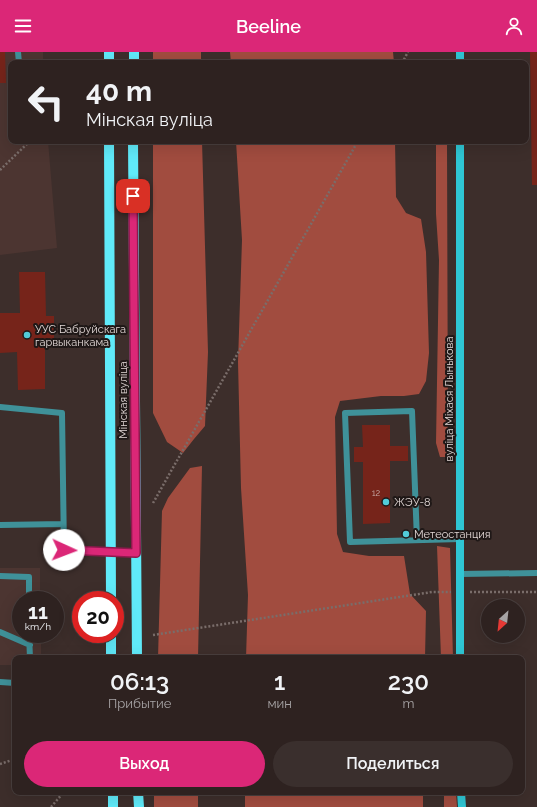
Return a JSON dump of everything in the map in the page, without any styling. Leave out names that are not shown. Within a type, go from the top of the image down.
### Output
[{"type":"main road","name":"Мінская вуліца","points":[[109,144],[111,591]]},
{"type":"main road","name":"Мінская вуліца","points":[[133,144],[137,655]]},
{"type":"main road","points":[[111,643],[111,655]]},
{"type":"main road","points":[[113,795],[113,807]]},
{"type":"main road","points":[[138,795],[139,807]]},
{"type":"street","name":"вуліца Міхася Лынькова","points":[[460,144],[460,655]]},
{"type":"street","points":[[461,795],[462,807]]},
{"type":"lane","points":[[0,407],[62,413],[64,550],[136,553]]},
{"type":"lane","points":[[417,540],[412,411],[345,413],[350,542],[460,539]]},
{"type":"lane","points":[[0,525],[63,524]]},
{"type":"lane","points":[[460,574],[537,573]]},
{"type":"lane","points":[[0,576],[29,577],[29,591]]},
{"type":"lane","points":[[0,632],[30,645],[30,655]]},
{"type":"lane","points":[[0,682],[12,683]]},
{"type":"path","points":[[0,170],[27,144]]},
{"type":"path","points":[[153,503],[356,144]]},
{"type":"path","points":[[54,328],[85,327]]},
{"type":"path","points":[[154,635],[432,592],[537,592]]},
{"type":"path","points":[[0,764],[12,760]]},
{"type":"path","points":[[51,807],[61,795]]},
{"type":"shaded area","points":[[0,52],[43,52],[43,60],[8,60],[8,144],[48,144],[57,248],[0,255]]},
{"type":"shaded area","points":[[153,52],[201,52],[201,60],[153,60]]},
{"type":"shaded area","points":[[230,52],[393,52],[394,60],[231,60]]},
{"type":"shaded area","points":[[153,144],[202,144],[208,352],[205,426],[183,453],[167,442],[153,413]]},
{"type":"shaded area","points":[[236,144],[395,144],[396,197],[406,213],[421,219],[426,252],[429,353],[426,381],[419,394],[404,396],[381,396],[340,401],[335,417],[337,534],[343,552],[369,556],[404,556],[410,594],[426,611],[425,655],[246,655],[248,595],[241,488],[238,362],[242,240]]},
{"type":"shaded area","points":[[436,144],[447,144],[448,457],[440,457],[436,443],[439,260],[436,214]]},
{"type":"shaded area","points":[[202,466],[198,655],[158,655],[162,511],[168,498],[190,468]]},
{"type":"shaded area","points":[[437,546],[450,548],[453,655],[441,655]]},
{"type":"shaded area","points":[[0,568],[40,568],[40,591],[12,591],[12,643],[41,643],[41,655],[12,655],[12,665],[0,665]]},
{"type":"shaded area","points":[[154,795],[198,795],[198,807],[154,807]]},
{"type":"shaded area","points":[[245,795],[423,795],[423,807],[245,807]]},
{"type":"shaded area","points":[[444,795],[456,795],[457,807],[444,807]]},
{"type":"building","points":[[0,52],[5,52],[6,83],[0,83]]},
{"type":"building","points":[[530,52],[537,52],[537,185],[532,185]]},
{"type":"building","name":"УУС Бабруйскага гарвыканкама","points":[[19,272],[45,272],[46,316],[54,316],[54,342],[45,342],[45,389],[18,390],[17,352],[0,353],[0,313],[20,313]]},
{"type":"building","points":[[362,425],[390,425],[390,446],[408,446],[408,461],[390,461],[390,523],[363,524],[363,462],[354,462],[354,447],[363,447]]},
{"type":"place","name":"УУС Бабруйскага гарвыканкама","points":[[27,335]]},
{"type":"place","name":"ЖЭУ-8","points":[[386,502]]},
{"type":"place","name":"Метеостанция","points":[[406,534]]},
{"type":"route","points":[[64,550],[136,553],[133,196]]}]
